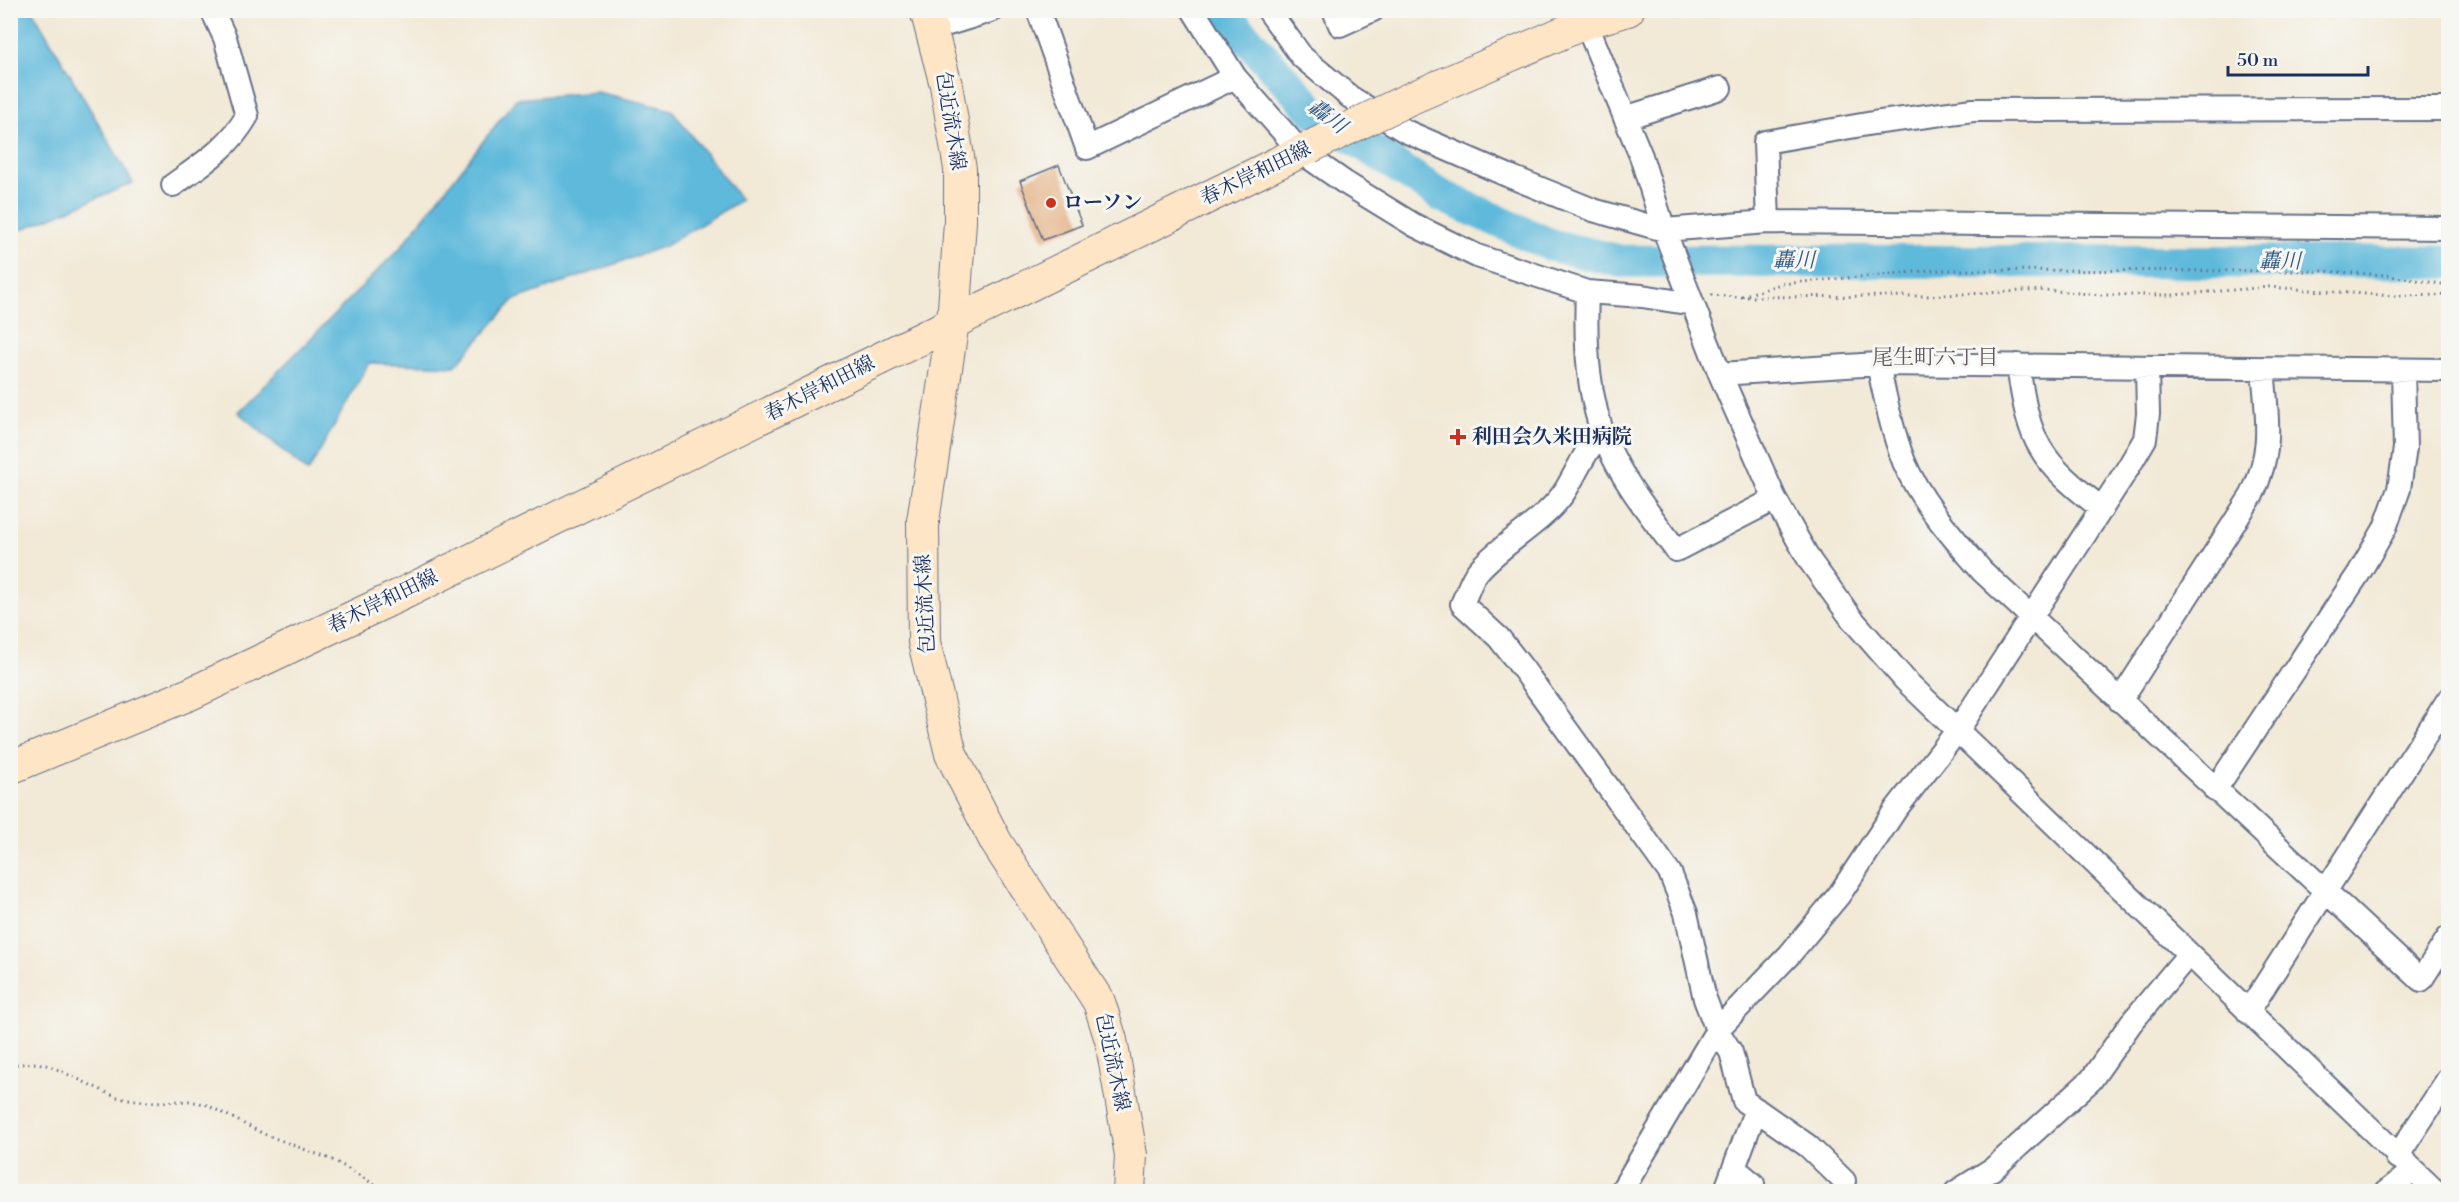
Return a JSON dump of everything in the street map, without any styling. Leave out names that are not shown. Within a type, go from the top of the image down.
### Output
[{"type":"main road","name":"春木岸和田線","points":[[10,768],[212,684],[691,453],[1407,100],[1583,17],[1628,10]]},
{"type":"main road","name":"包近流木線","points":[[929,20],[946,85],[960,169],[960,222],[953,322],[923,521],[924,642],[951,754],[996,842],[1100,1002],[1112,1040],[1131,1155],[1129,1191]]},
{"type":"street","points":[[173,185],[220,152],[237,133],[247,116],[225,38],[212,10]]},
{"type":"street","points":[[929,20],[993,10]]},
{"type":"street","points":[[1038,10],[1087,148],[1235,77]]},
{"type":"street","points":[[1193,10],[1235,77],[1306,150],[1344,182],[1414,225],[1477,256],[1587,292],[1642,296],[1688,290]]},
{"type":"street","points":[[1268,10],[1302,57],[1350,97],[1405,131],[1593,210],[1666,234],[1768,222],[2448,228]]},
{"type":"street","points":[[1334,10],[1340,25],[1373,10]]},
{"type":"street","points":[[1583,17],[1641,156],[1666,234],[1720,374],[1775,499],[1810,561],[1852,619],[1905,680],[2405,1164],[2436,1191]]},
{"type":"street","points":[[1625,118],[1720,88]]},
{"type":"street","points":[[1768,222],[1765,142],[1862,125],[1973,110],[2448,109]]},
{"type":"street","points":[[1587,292],[1585,335],[1597,417],[1608,448],[1641,502],[1676,550],[1775,499]]},
{"type":"street","points":[[1720,374],[1878,364],[2448,370]]},
{"type":"street","points":[[1878,364],[1887,410],[1905,464],[1936,516],[1982,571],[2324,893],[2421,980],[2448,938]]},
{"type":"street","points":[[2018,365],[2025,414],[2041,454],[2066,481],[2102,509]]},
{"type":"street","points":[[1621,1191],[1717,1030],[1790,954],[1839,895],[1896,809],[1958,730],[2102,509],[2145,439],[2148,414],[2147,367]]},
{"type":"street","points":[[2120,701],[2252,495],[2264,470],[2269,439],[2263,368]]},
{"type":"street","points":[[2215,790],[2358,573],[2385,528],[2399,489],[2405,448],[2403,370]]},
{"type":"street","points":[[1603,433],[1594,439],[1581,467],[1562,496],[1523,534],[1477,572],[1462,604],[1499,638],[1523,669],[1670,873],[1686,913],[1705,999],[1717,1030],[1731,1052],[1744,1101],[1808,1146],[1844,1181]]},
{"type":"street","points":[[2248,1012],[2448,700]]},
{"type":"street","points":[[1956,1191],[1994,1168],[2091,1080],[2131,1023],[2189,954]]},
{"type":"street","points":[[2386,1191],[2405,1164],[2448,1079]]},
{"type":"street","points":[[1725,1191],[1755,1109]]},
{"type":"street","points":[[1734,1168],[1753,1184]]},
{"type":"path","points":[[1737,297],[1781,284],[1935,270],[2324,271],[2384,275],[2448,285]]},
{"type":"path","points":[[1688,290],[1737,297],[1925,296],[2044,290],[2173,295],[2268,287],[2394,296],[2448,295]]},
{"type":"path","points":[[10,1065],[37,1063],[50,1066],[116,1097],[148,1102],[189,1101],[205,1104],[264,1134],[335,1161],[387,1191]]},
{"type":"water","points":[[11,10],[33,11],[133,183],[11,234]]},
{"type":"water","points":[[597,92],[672,110],[741,200],[665,246],[514,300],[455,366],[369,363],[308,472],[238,412],[400,248],[516,99]]},
{"type":"building","name":"ローソン","points":[[1059,165],[1082,225],[1043,240],[1020,181]]},
{"type":"waterway","name":"轟川","points":[[1221,10],[1314,112],[1442,196],[1551,245],[1620,261],[2448,262]]},
{"type":"place","name":"ローソン","points":[[1051,203]]},
{"type":"place","name":"利田会久米田病院","points":[[1458,437]]},
{"type":"district","name":"尾生町六丁目","points":[[1935,358]]}]
